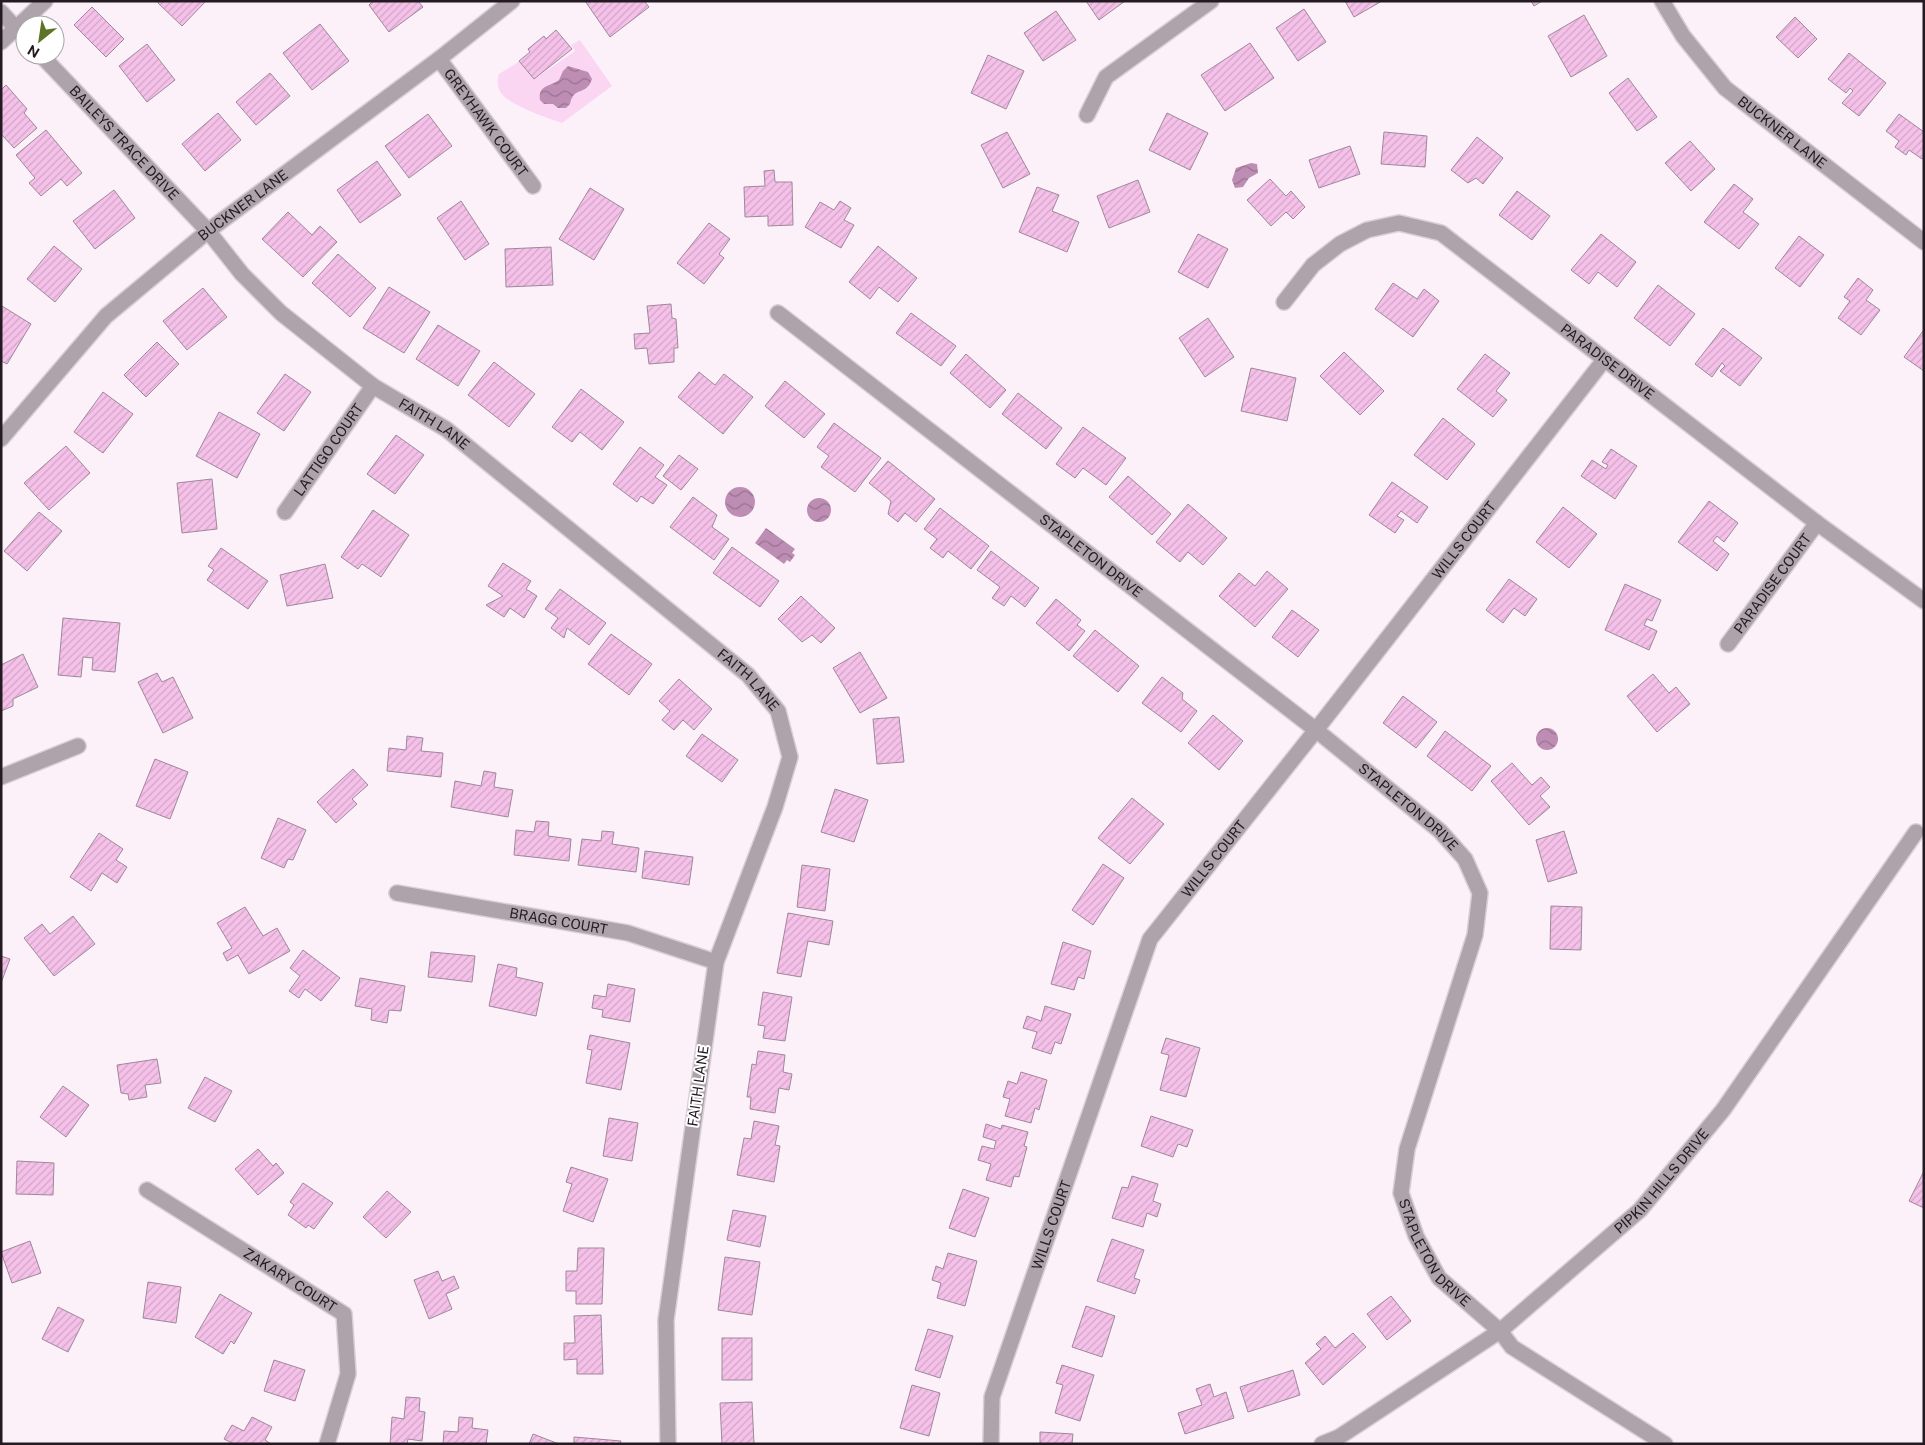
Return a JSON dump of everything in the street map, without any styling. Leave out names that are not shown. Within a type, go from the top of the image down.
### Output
[{"type":"street","points":[[34,15],[45,1]]},
{"type":"street","name":"BUCKNER LANE","points":[[1,439],[106,316],[208,231],[439,59],[512,1]]},
{"type":"street","points":[[1087,115],[1106,77],[1211,1]]},
{"type":"street","name":"BUCKNER LANE","points":[[1662,1],[1683,36],[1725,88],[1924,242]]},
{"type":"street","points":[[1,12],[15,27]]},
{"type":"street","points":[[1,42],[15,35]]},
{"type":"street","name":"GREYHAWK COURT","points":[[439,59],[534,186]]},
{"type":"street","name":"BAILEYS TRACE DRIVE","points":[[50,65],[208,231]]},
{"type":"street","name":"PARADISE DRIVE","points":[[1284,302],[1313,265],[1340,244],[1367,230],[1399,223],[1441,233],[1817,523],[1924,601]]},
{"type":"street","name":"FAITH LANE","points":[[208,231],[242,274],[281,313],[373,386],[446,429],[748,675],[778,711],[790,757],[775,808],[716,962],[666,1320],[668,1444]]},
{"type":"street","name":"STAPLETON DRIVE","points":[[778,313],[1316,730],[1440,831],[1465,859],[1480,893],[1475,935],[1407,1149],[1401,1193],[1416,1236],[1439,1278],[1500,1331],[1512,1347],[1665,1444]]},
{"type":"street","name":"WILLS COURT","points":[[991,1444],[992,1397],[1150,939],[1316,730],[1604,360]]},
{"type":"street","name":"LATTIGO COURT","points":[[285,512],[373,386]]},
{"type":"street","name":"PARADISE COURT","points":[[1728,644],[1817,523]]},
{"type":"street","points":[[1,777],[78,746]]},
{"type":"street","name":"PIPKIN HILLS DRIVE","points":[[1322,1444],[1342,1440],[1500,1331],[1640,1210],[1723,1110],[1916,832]]},
{"type":"street","name":"BRAGG COURT","points":[[397,893],[628,933],[716,962]]},
{"type":"street","name":"ZAKARY COURT","points":[[147,1190],[344,1314],[348,1374],[327,1444]]},
{"type":"shaded area","points":[[580,40],[612,86],[562,123],[520,106],[505,98],[501,93],[498,84],[499,74],[523,59],[536,78],[575,51],[571,45]]},
{"type":"water","points":[[568,66],[588,72],[592,79],[587,88],[577,92],[566,108],[558,108],[553,104],[544,104],[540,100],[542,89],[559,80],[563,71]]},
{"type":"water","points":[[1251,163],[1257,164],[1258,173],[1249,178],[1243,187],[1235,188],[1232,180],[1236,168]]},
{"type":"water","points":[[740,487],[751,491],[755,502],[751,513],[740,517],[729,513],[725,502],[729,491]]},
{"type":"water","points":[[819,498],[828,501],[831,510],[828,519],[819,522],[810,519],[807,510],[810,501]]},
{"type":"water","points":[[766,528],[795,549],[792,553],[795,555],[790,562],[787,560],[784,564],[755,543]]},
{"type":"water","points":[[1547,728],[1555,731],[1558,739],[1555,747],[1547,750],[1539,747],[1536,739],[1539,731]]},
{"type":"building","points":[[159,1],[206,1],[182,26],[158,3]]},
{"type":"building","points":[[373,1],[418,1],[423,7],[389,32],[369,5]]},
{"type":"building","points":[[585,1],[644,1],[649,7],[610,37]]},
{"type":"building","points":[[1086,1],[1125,1],[1099,20]]},
{"type":"building","points":[[1345,1],[1382,1],[1354,17]]},
{"type":"building","points":[[1531,1],[1542,1],[1534,6]]},
{"type":"building","points":[[92,7],[124,39],[106,57],[74,25]]},
{"type":"building","points":[[1304,9],[1326,42],[1298,61],[1276,28]]},
{"type":"building","points":[[1056,11],[1076,40],[1043,61],[1024,33]]},
{"type":"building","points":[[1584,15],[1607,56],[1571,77],[1548,36]]},
{"type":"building","points":[[1795,17],[1817,39],[1798,58],[1776,37]]},
{"type":"building","points":[[320,24],[349,61],[312,90],[283,53]]},
{"type":"building","points":[[556,30],[572,49],[534,79],[519,61],[530,52],[528,49],[544,36],[546,39]]},
{"type":"building","points":[[1250,43],[1274,78],[1225,111],[1201,75]]},
{"type":"building","points":[[147,44],[175,80],[147,102],[119,66]]},
{"type":"building","points":[[1849,53],[1886,83],[1859,116],[1842,103],[1853,91],[1850,88],[1846,93],[1828,79]]},
{"type":"building","points":[[988,55],[1024,71],[1006,109],[971,93]]},
{"type":"building","points":[[270,73],[290,96],[256,125],[236,102]]},
{"type":"building","points":[[1628,78],[1657,117],[1637,131],[1609,93]]},
{"type":"building","points":[[6,85],[27,109],[24,113],[37,128],[14,148],[1,134],[1,90]]},
{"type":"building","points":[[218,113],[241,140],[205,171],[182,144]]},
{"type":"building","points":[[1167,113],[1208,133],[1190,170],[1149,150]]},
{"type":"building","points":[[428,114],[452,146],[409,178],[385,146]]},
{"type":"building","points":[[1899,114],[1924,132],[1924,157],[1922,159],[1909,150],[1906,155],[1895,147],[1899,141],[1886,131]]},
{"type":"building","points":[[46,130],[82,173],[67,186],[61,179],[41,196],[29,183],[35,178],[16,155]]},
{"type":"building","points":[[1007,132],[1030,174],[1003,188],[981,145]]},
{"type":"building","points":[[1384,132],[1427,136],[1425,167],[1381,164]]},
{"type":"building","points":[[1477,137],[1503,158],[1483,184],[1476,178],[1468,183],[1451,170]]},
{"type":"building","points":[[1690,141],[1715,169],[1691,191],[1665,163]]},
{"type":"building","points":[[1350,146],[1360,174],[1319,188],[1309,160]]},
{"type":"building","points":[[377,161],[401,195],[360,223],[337,190]]},
{"type":"building","points":[[774,170],[775,182],[792,182],[793,225],[768,226],[768,216],[745,217],[744,187],[765,186],[764,171]]},
{"type":"building","points":[[1270,179],[1286,196],[1291,191],[1305,207],[1293,219],[1286,212],[1271,226],[1247,200]]},
{"type":"building","points":[[1138,180],[1150,212],[1109,228],[1097,196]]},
{"type":"building","points":[[1734,184],[1753,199],[1743,212],[1759,224],[1739,249],[1704,222]]},
{"type":"building","points":[[1037,187],[1059,195],[1052,211],[1079,222],[1067,252],[1019,232]]},
{"type":"building","points":[[590,188],[624,209],[594,260],[559,239]]},
{"type":"building","points":[[114,190],[135,218],[95,249],[73,221]]},
{"type":"building","points":[[1517,191],[1550,216],[1532,240],[1499,215]]},
{"type":"building","points":[[461,201],[489,244],[465,260],[437,218]]},
{"type":"building","points":[[840,201],[851,208],[844,220],[854,225],[841,248],[805,227],[820,202],[834,210]]},
{"type":"building","points":[[288,212],[312,235],[320,226],[337,242],[303,277],[262,239]]},
{"type":"building","points":[[709,223],[730,239],[719,254],[724,258],[704,284],[677,263]]},
{"type":"building","points":[[1198,234],[1228,249],[1208,288],[1178,272]]},
{"type":"building","points":[[1601,234],[1636,262],[1617,287],[1598,272],[1589,284],[1571,270]]},
{"type":"building","points":[[1799,236],[1824,255],[1800,287],[1775,268]]},
{"type":"building","points":[[54,246],[82,269],[55,302],[27,279]]},
{"type":"building","points":[[878,246],[917,278],[898,302],[879,287],[870,299],[849,282]]},
{"type":"building","points":[[551,247],[553,285],[506,287],[505,249]]},
{"type":"building","points":[[338,254],[376,288],[350,317],[312,283]]},
{"type":"building","points":[[1858,278],[1873,290],[1866,300],[1880,310],[1861,335],[1838,318],[1850,301],[1844,297]]},
{"type":"building","points":[[1393,283],[1417,299],[1424,289],[1439,301],[1413,337],[1375,309]]},
{"type":"building","points":[[1658,285],[1695,314],[1670,346],[1634,318]]},
{"type":"building","points":[[389,287],[430,312],[404,353],[363,328]]},
{"type":"building","points":[[203,288],[227,317],[187,350],[163,321]]},
{"type":"building","points":[[671,304],[672,318],[676,319],[678,348],[674,348],[674,362],[649,364],[647,348],[635,349],[634,334],[650,333],[647,306]]},
{"type":"building","points":[[2,306],[31,324],[7,364],[1,361]]},
{"type":"building","points":[[911,313],[956,346],[941,366],[896,333]]},
{"type":"building","points":[[1208,318],[1234,357],[1205,377],[1179,338]]},
{"type":"building","points":[[438,325],[480,351],[458,386],[416,359]]},
{"type":"building","points":[[1723,328],[1762,358],[1740,386],[1720,371],[1725,366],[1722,363],[1712,377],[1695,364]]},
{"type":"building","points":[[1924,332],[1924,371],[1904,357]]},
{"type":"building","points":[[157,342],[179,364],[146,397],[124,375]]},
{"type":"building","points":[[1344,352],[1384,391],[1360,415],[1320,376]]},
{"type":"building","points":[[966,354],[1006,390],[990,408],[950,373]]},
{"type":"building","points":[[1485,354],[1510,373],[1496,391],[1507,400],[1493,417],[1457,389]]},
{"type":"building","points":[[494,362],[535,394],[509,427],[468,395]]},
{"type":"building","points":[[1251,368],[1296,378],[1287,421],[1241,411]]},
{"type":"building","points":[[699,372],[715,385],[724,374],[753,397],[723,434],[678,397]]},
{"type":"building","points":[[285,374],[311,392],[284,431],[257,413]]},
{"type":"building","points":[[785,381],[825,414],[804,438],[765,406]]},
{"type":"building","points":[[581,389],[624,422],[602,450],[580,432],[572,442],[552,427]]},
{"type":"building","points":[[103,392],[133,414],[103,453],[74,432]]},
{"type":"building","points":[[1018,393],[1062,428],[1046,449],[1002,414]]},
{"type":"building","points":[[219,412],[260,434],[237,478],[196,456]]},
{"type":"building","points":[[1443,418],[1475,444],[1447,480],[1414,455]]},
{"type":"building","points":[[834,423],[881,458],[855,492],[821,467],[829,456],[817,447]]},
{"type":"building","points":[[1083,427],[1126,458],[1106,485],[1083,468],[1075,478],[1056,464]]},
{"type":"building","points":[[396,435],[424,455],[395,494],[367,474]]},
{"type":"building","points":[[66,446],[90,473],[49,510],[24,483]]},
{"type":"building","points":[[640,447],[664,465],[655,477],[667,485],[653,504],[641,496],[637,502],[613,484]]},
{"type":"building","points":[[1611,449],[1637,466],[1615,499],[1581,476],[1592,460],[1606,469],[1608,465],[1602,462]]},
{"type":"building","points":[[679,455],[698,469],[681,490],[663,476]]},
{"type":"building","points":[[888,461],[935,499],[916,522],[905,513],[898,522],[888,514],[891,501],[869,483]]},
{"type":"building","points":[[1128,476],[1171,514],[1152,535],[1109,497]]},
{"type":"building","points":[[212,479],[217,529],[182,533],[177,483]]},
{"type":"building","points":[[1392,482],[1428,507],[1417,523],[1401,511],[1397,516],[1404,520],[1395,533],[1369,515]]},
{"type":"building","points":[[693,497],[717,515],[712,527],[729,539],[714,560],[670,527]]},
{"type":"building","points":[[1709,501],[1738,523],[1724,542],[1717,536],[1713,541],[1729,554],[1717,571],[1678,542]]},
{"type":"building","points":[[1188,504],[1227,538],[1203,565],[1188,552],[1180,562],[1156,542]]},
{"type":"building","points":[[1563,507],[1597,534],[1569,568],[1536,542]]},
{"type":"building","points":[[940,508],[989,546],[971,569],[948,551],[943,558],[930,548],[937,539],[924,529]]},
{"type":"building","points":[[373,510],[409,535],[381,577],[362,564],[358,569],[341,557]]},
{"type":"building","points":[[39,512],[62,531],[27,571],[4,551]]},
{"type":"building","points":[[732,547],[779,581],[760,607],[713,573]]},
{"type":"building","points":[[221,548],[268,581],[248,609],[207,580],[214,570],[208,566]]},
{"type":"building","points":[[991,551],[1039,588],[1025,607],[1011,596],[1004,606],[992,598],[1000,587],[977,570]]},
{"type":"building","points":[[503,563],[531,581],[526,589],[537,596],[524,618],[510,608],[504,617],[486,605],[503,596],[488,586]]},
{"type":"building","points":[[325,564],[333,598],[287,606],[280,575]]},
{"type":"building","points":[[1267,571],[1288,589],[1255,627],[1219,596],[1239,573],[1255,586]]},
{"type":"building","points":[[1509,579],[1537,599],[1525,616],[1514,608],[1503,623],[1486,610]]},
{"type":"building","points":[[1625,584],[1661,600],[1652,621],[1647,619],[1644,625],[1657,631],[1649,650],[1605,630]]},
{"type":"building","points":[[560,589],[606,623],[589,645],[567,628],[564,638],[551,628],[558,618],[545,609]]},
{"type":"building","points":[[801,596],[835,628],[821,643],[812,635],[802,642],[778,619]]},
{"type":"building","points":[[1056,599],[1081,620],[1077,625],[1085,631],[1069,651],[1036,623]]},
{"type":"building","points":[[1292,610],[1319,630],[1298,657],[1272,637]]},
{"type":"building","points":[[63,618],[120,623],[115,672],[92,670],[93,658],[83,657],[81,677],[58,675]]},
{"type":"building","points":[[1095,630],[1139,666],[1118,692],[1073,656]]},
{"type":"building","points":[[611,634],[652,664],[629,695],[588,664]]},
{"type":"building","points":[[860,652],[887,698],[860,713],[833,668]]},
{"type":"building","points":[[23,654],[38,687],[13,699],[13,706],[1,711],[1,665]]},
{"type":"building","points":[[157,673],[162,682],[173,677],[193,718],[163,733],[138,682]]},
{"type":"building","points":[[1653,674],[1669,693],[1676,687],[1690,704],[1657,732],[1627,696]]},
{"type":"building","points":[[1162,677],[1183,693],[1182,699],[1197,711],[1181,732],[1142,703]]},
{"type":"building","points":[[679,679],[712,709],[694,730],[683,720],[674,730],[662,720],[670,711],[659,701]]},
{"type":"building","points":[[1403,696],[1437,722],[1416,748],[1383,723]]},
{"type":"building","points":[[1213,715],[1243,741],[1219,770],[1188,743]]},
{"type":"building","points":[[899,717],[904,762],[877,764],[873,719]]},
{"type":"building","points":[[1445,731],[1491,766],[1472,791],[1427,756]]},
{"type":"building","points":[[702,734],[738,760],[722,782],[686,756]]},
{"type":"building","points":[[407,736],[423,738],[421,751],[443,753],[441,777],[387,771],[389,748],[406,750]]},
{"type":"building","points":[[155,759],[188,772],[170,819],[136,806]]},
{"type":"building","points":[[1512,763],[1532,785],[1541,777],[1550,787],[1540,796],[1550,807],[1529,825],[1491,781]]},
{"type":"building","points":[[353,769],[368,785],[352,799],[357,804],[336,823],[317,802]]},
{"type":"building","points":[[484,771],[496,773],[494,787],[513,790],[508,817],[451,807],[455,781],[481,786]]},
{"type":"building","points":[[835,789],[868,800],[854,842],[821,832]]},
{"type":"building","points":[[1132,798],[1164,824],[1130,864],[1098,838]]},
{"type":"building","points":[[278,818],[306,830],[293,860],[288,859],[284,868],[261,858]]},
{"type":"building","points":[[536,821],[549,822],[548,836],[571,839],[569,861],[514,855],[516,830],[534,832]]},
{"type":"building","points":[[602,831],[614,832],[612,844],[639,848],[636,872],[578,865],[582,839],[601,841]]},
{"type":"building","points":[[1564,831],[1577,873],[1548,882],[1536,840]]},
{"type":"building","points":[[99,833],[123,849],[116,860],[127,867],[117,883],[102,873],[91,891],[70,877]]},
{"type":"building","points":[[645,851],[693,857],[689,885],[642,878]]},
{"type":"building","points":[[1103,864],[1124,878],[1093,925],[1072,910]]},
{"type":"building","points":[[802,865],[830,869],[825,911],[797,907]]},
{"type":"building","points":[[1551,906],[1582,907],[1581,950],[1550,949]]},
{"type":"building","points":[[245,907],[263,936],[277,928],[290,951],[249,974],[238,955],[227,961],[223,953],[232,948],[217,923]]},
{"type":"building","points":[[788,913],[833,921],[829,945],[808,941],[801,977],[777,973]]},
{"type":"building","points":[[73,916],[95,944],[54,976],[24,938],[42,924],[50,934]]},
{"type":"building","points":[[1063,942],[1091,951],[1084,979],[1078,977],[1074,990],[1051,984]]},
{"type":"building","points":[[303,950],[340,978],[321,1001],[305,989],[299,998],[289,991],[300,976],[290,968]]},
{"type":"building","points":[[431,952],[475,956],[472,982],[428,977]]},
{"type":"building","points":[[1,956],[10,959],[1,983]]},
{"type":"building","points":[[498,964],[517,968],[516,977],[543,983],[536,1016],[489,1006]]},
{"type":"building","points":[[360,978],[405,986],[401,1011],[389,1010],[387,1023],[371,1020],[372,1009],[355,1006]]},
{"type":"building","points":[[608,984],[635,989],[630,1022],[602,1017],[603,1010],[592,1008],[594,995],[606,997]]},
{"type":"building","points":[[763,992],[792,997],[785,1041],[763,1038],[765,1026],[758,1025]]},
{"type":"building","points":[[1045,1006],[1071,1014],[1061,1044],[1055,1042],[1051,1054],[1032,1048],[1037,1032],[1023,1028],[1027,1016],[1041,1021]]},
{"type":"building","points":[[590,1035],[630,1043],[621,1090],[586,1083],[592,1050],[587,1049]]},
{"type":"building","points":[[1166,1038],[1200,1048],[1186,1097],[1160,1090],[1169,1055],[1161,1053]]},
{"type":"building","points":[[758,1051],[785,1055],[783,1072],[792,1074],[789,1090],[779,1088],[775,1113],[750,1109],[751,1097],[747,1097],[752,1064],[756,1065]]},
{"type":"building","points":[[157,1059],[161,1083],[145,1085],[147,1097],[129,1100],[128,1094],[121,1093],[117,1065]]},
{"type":"building","points":[[1021,1072],[1047,1080],[1039,1110],[1035,1108],[1031,1123],[1005,1116],[1010,1099],[1003,1097],[1008,1081],[1017,1084]]},
{"type":"building","points":[[205,1077],[232,1091],[215,1122],[188,1108]]},
{"type":"building","points":[[63,1086],[89,1105],[66,1137],[40,1117]]},
{"type":"building","points":[[1151,1116],[1193,1130],[1187,1147],[1178,1144],[1173,1157],[1141,1146]]},
{"type":"building","points":[[609,1118],[638,1123],[632,1161],[603,1156]]},
{"type":"building","points":[[754,1121],[779,1126],[775,1145],[780,1146],[774,1182],[737,1175],[744,1138],[751,1139]]},
{"type":"building","points":[[986,1124],[1001,1129],[1002,1125],[1028,1132],[1024,1146],[1027,1147],[1019,1177],[1014,1176],[1011,1187],[986,1180],[991,1164],[978,1160],[982,1146],[994,1149],[996,1141],[983,1137]]},
{"type":"building","points":[[258,1149],[273,1166],[276,1163],[284,1173],[258,1195],[235,1169]]},
{"type":"building","points":[[17,1161],[54,1163],[53,1195],[16,1194]]},
{"type":"building","points":[[571,1167],[608,1179],[593,1222],[563,1211],[572,1184],[566,1182]]},
{"type":"building","points":[[1924,1171],[1924,1208],[1909,1201]]},
{"type":"building","points":[[1132,1176],[1158,1184],[1153,1201],[1161,1204],[1157,1217],[1147,1213],[1143,1227],[1112,1218],[1122,1187],[1128,1188]]},
{"type":"building","points":[[303,1183],[333,1203],[314,1229],[308,1225],[306,1228],[288,1215],[294,1205],[290,1202]]},
{"type":"building","points":[[963,1189],[989,1198],[975,1237],[949,1228]]},
{"type":"building","points":[[387,1191],[411,1212],[386,1238],[363,1217]]},
{"type":"building","points":[[733,1210],[766,1216],[760,1247],[727,1240]]},
{"type":"building","points":[[1112,1239],[1144,1250],[1134,1278],[1140,1280],[1135,1294],[1097,1281]]},
{"type":"building","points":[[30,1241],[41,1273],[12,1283],[1,1252]]},
{"type":"building","points":[[578,1248],[604,1248],[602,1304],[576,1304],[576,1291],[566,1291],[566,1271],[577,1271]]},
{"type":"building","points":[[948,1253],[977,1261],[965,1306],[937,1298],[941,1283],[932,1280],[936,1266],[943,1269]]},
{"type":"building","points":[[725,1257],[760,1262],[752,1315],[718,1310]]},
{"type":"building","points":[[438,1271],[442,1281],[454,1276],[459,1288],[446,1294],[452,1309],[429,1319],[414,1280]]},
{"type":"building","points":[[148,1282],[181,1287],[176,1323],[143,1318]]},
{"type":"building","points":[[220,1294],[252,1313],[234,1344],[231,1341],[223,1354],[195,1337]]},
{"type":"building","points":[[1391,1296],[1411,1321],[1387,1340],[1367,1314]]},
{"type":"building","points":[[1086,1306],[1115,1316],[1102,1357],[1072,1347]]},
{"type":"building","points":[[58,1307],[84,1320],[68,1352],[42,1339]]},
{"type":"building","points":[[601,1315],[603,1374],[577,1374],[577,1359],[564,1360],[564,1343],[575,1343],[574,1316]]},
{"type":"building","points":[[928,1329],[953,1336],[940,1378],[915,1370]]},
{"type":"building","points":[[1353,1333],[1366,1347],[1323,1385],[1305,1363],[1321,1349],[1316,1344],[1325,1336],[1335,1348]]},
{"type":"building","points":[[722,1338],[752,1338],[752,1380],[722,1380]]},
{"type":"building","points":[[274,1360],[305,1370],[295,1401],[264,1391]]},
{"type":"building","points":[[1062,1365],[1094,1375],[1080,1421],[1055,1413],[1063,1385],[1056,1383]]},
{"type":"building","points":[[1293,1370],[1300,1395],[1248,1412],[1240,1387]]},
{"type":"building","points":[[1210,1384],[1214,1397],[1226,1392],[1234,1418],[1185,1434],[1178,1413],[1202,1405],[1196,1389]]},
{"type":"building","points":[[912,1385],[940,1393],[929,1436],[900,1428]]},
{"type":"building","points":[[406,1397],[420,1398],[419,1411],[425,1412],[422,1441],[408,1439],[407,1444],[390,1444],[392,1417],[404,1419]]},
{"type":"building","points":[[752,1402],[754,1444],[722,1444],[720,1403]]},
{"type":"building","points":[[252,1417],[272,1427],[265,1440],[271,1444],[234,1444],[224,1439],[232,1425],[244,1431]]},
{"type":"building","points":[[459,1417],[473,1418],[472,1428],[488,1430],[486,1444],[443,1444],[444,1431],[458,1432]]},
{"type":"building","points":[[1040,1432],[1073,1434],[1072,1444],[1040,1444]]},
{"type":"building","points":[[533,1434],[559,1444],[529,1444]]},
{"type":"building","points":[[574,1437],[621,1441],[620,1444],[574,1444]]}]
